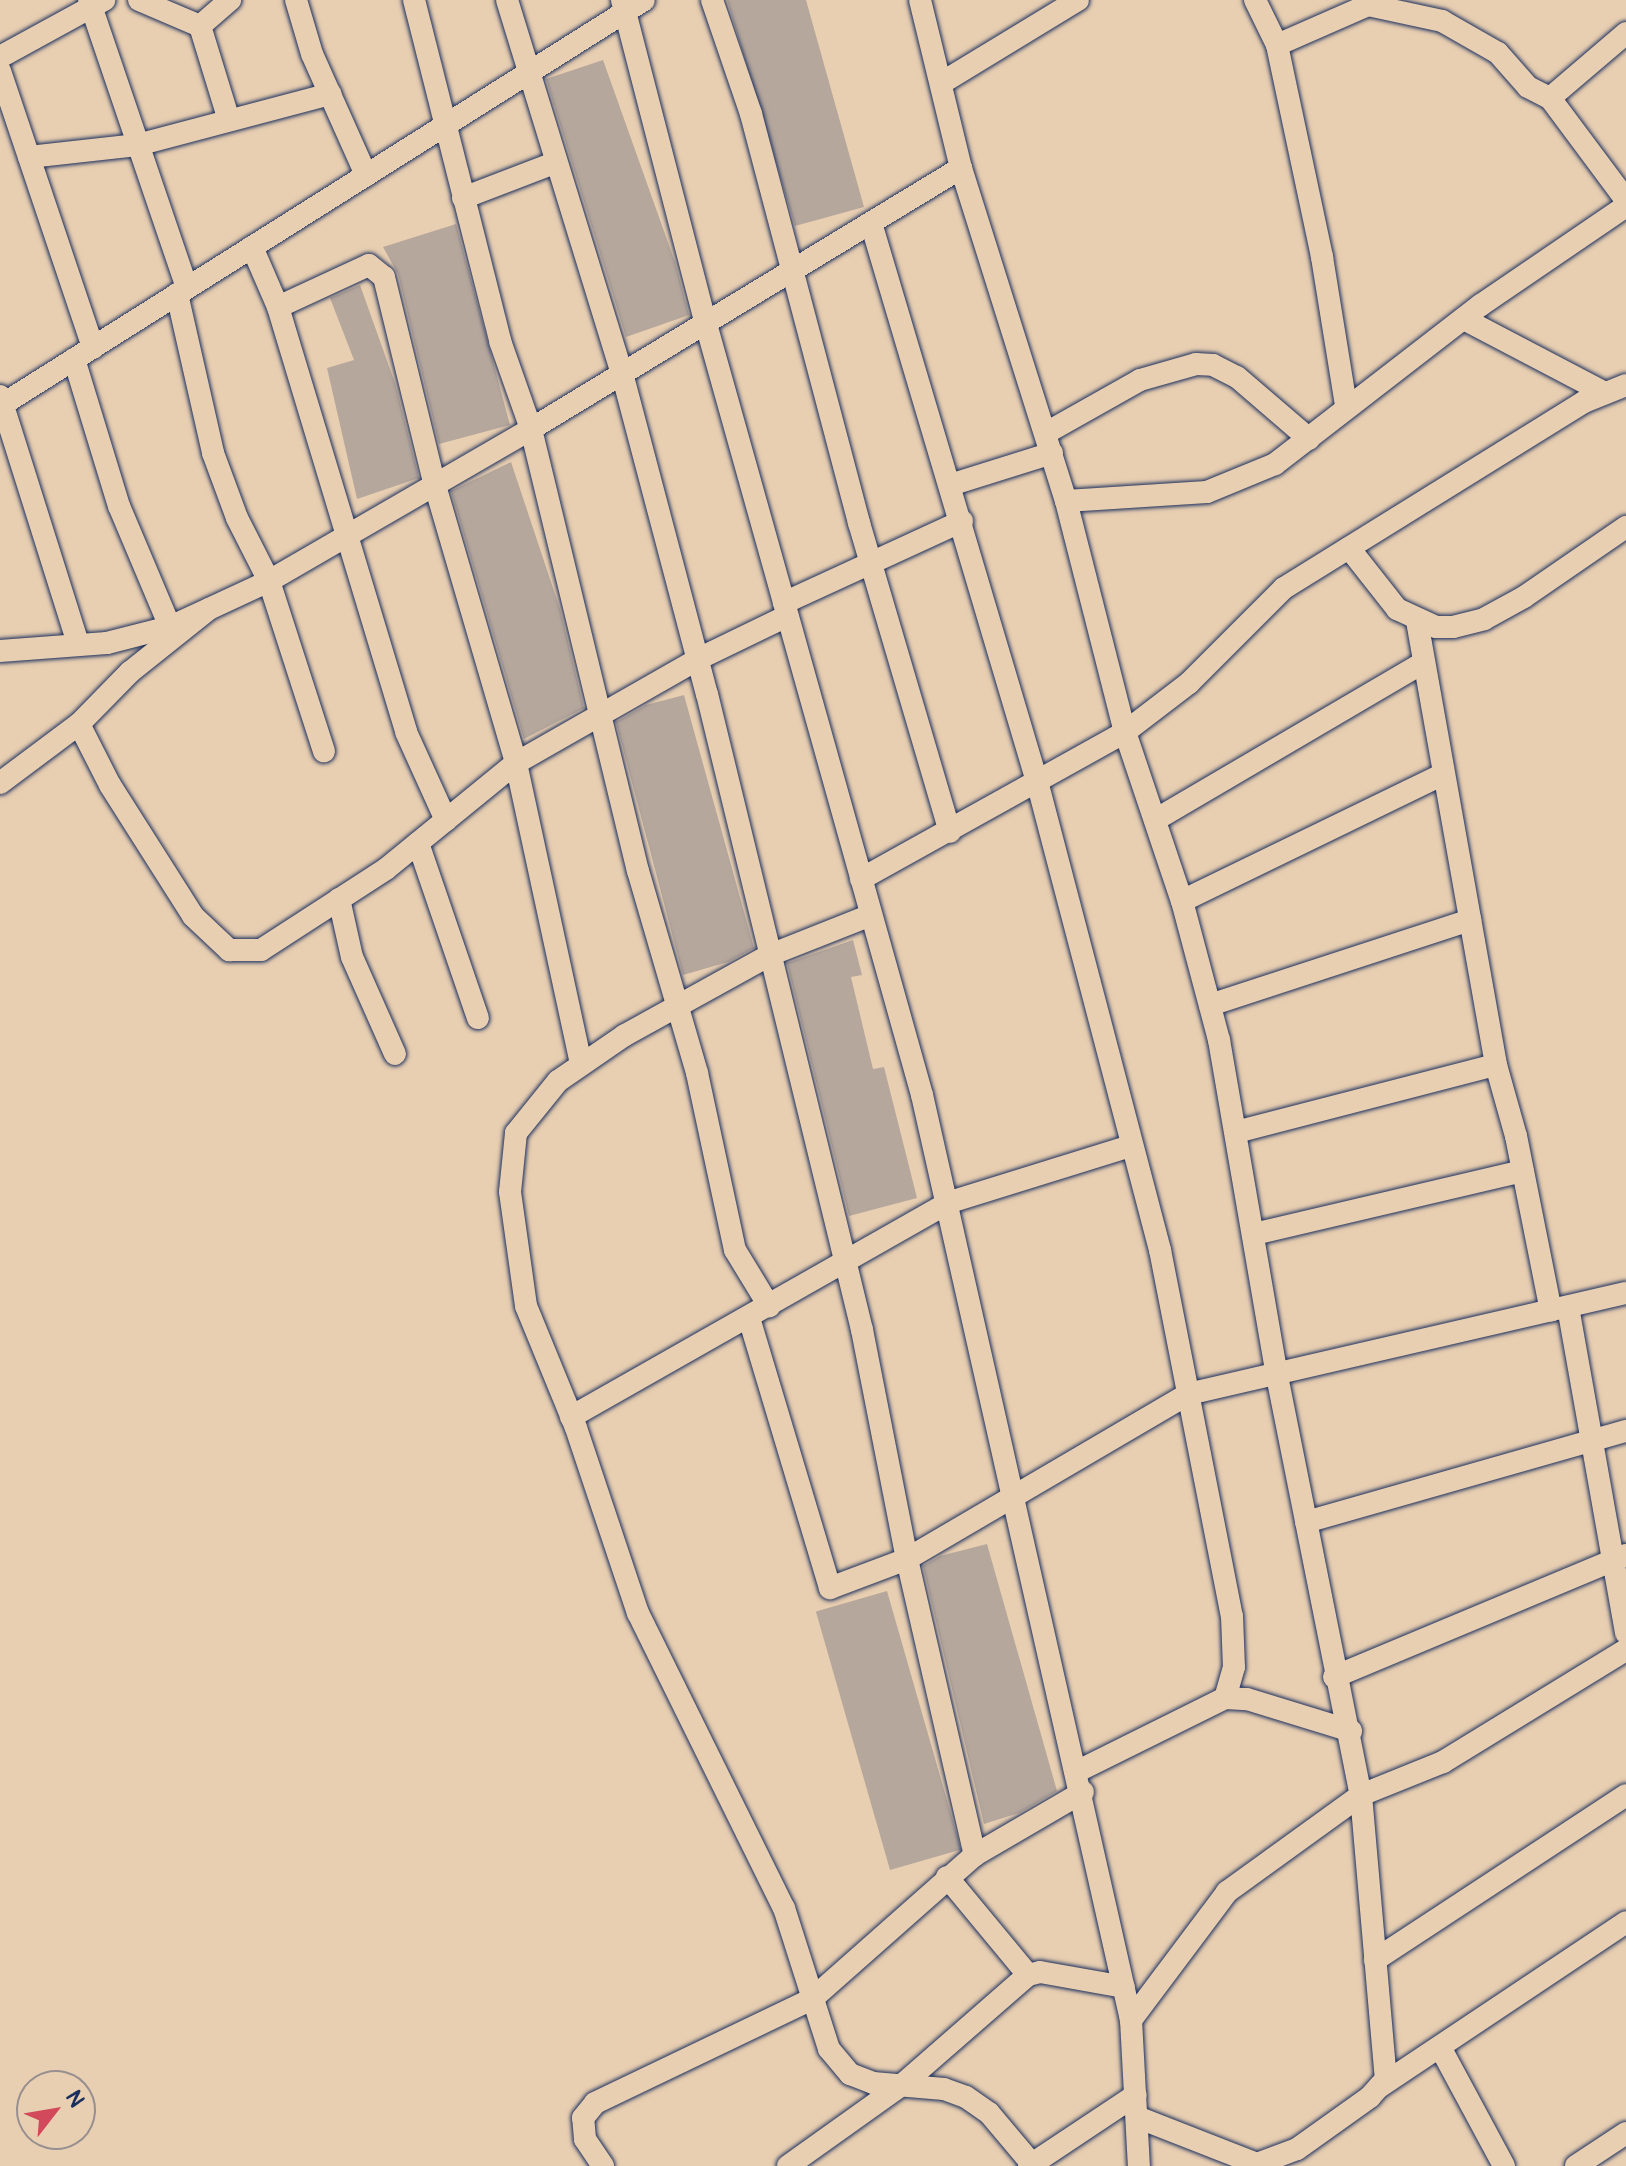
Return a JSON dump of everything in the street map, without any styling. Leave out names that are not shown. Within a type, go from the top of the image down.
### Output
[{"type":"street","points":[[139,0],[200,26],[229,120]]},
{"type":"street","points":[[200,26],[230,0]]},
{"type":"street","points":[[296,0],[330,94],[366,175]]},
{"type":"street","points":[[414,0],[500,341],[531,429],[601,715],[678,1007],[735,1250],[769,1306]]},
{"type":"street","points":[[507,0],[526,74],[622,373],[698,659],[846,1263],[907,1559],[975,1855]]},
{"type":"street","points":[[712,0],[751,114],[871,564],[950,832]]},
{"type":"street","points":[[920,0],[943,82],[961,168],[1049,443],[1125,732],[1182,901],[1210,1005],[1236,1132],[1277,1376],[1334,1677],[1351,1731],[1361,1795],[1386,2079],[1379,2087]]},
{"type":"street","points":[[943,82],[1078,0]]},
{"type":"street","points":[[1255,0],[1277,45],[1322,257],[1346,406]]},
{"type":"street","points":[[0,57],[95,3],[182,291],[213,453],[237,518],[269,581],[324,751]]},
{"type":"street","points":[[78,644],[1,402],[445,126],[631,4],[706,324],[871,915],[947,1203],[1080,1781],[1131,2020],[1139,2166]]},
{"type":"street","points":[[1066,501],[1207,492],[1275,464],[1346,406],[1626,203],[1550,98],[1528,87],[1498,53],[1442,21],[1368,5],[1277,45]]},
{"type":"street","points":[[1550,98],[1626,33]]},
{"type":"street","points":[[0,71],[29,157],[83,353],[119,506],[170,627]]},
{"type":"street","points":[[29,157],[137,145],[330,94]]},
{"type":"street","points":[[463,198],[554,163]]},
{"type":"street","points":[[0,651],[107,643],[170,627],[269,581],[434,482],[531,429],[961,168]]},
{"type":"street","points":[[871,223],[1038,785],[1130,1146],[1160,1250],[1232,1616],[1234,1667],[1225,1698]]},
{"type":"street","points":[[252,247],[278,307],[406,732],[446,820]]},
{"type":"street","points":[[278,307],[369,265],[380,269],[434,482],[516,763],[581,1063]]},
{"type":"street","points":[[1464,319],[1605,393]]},
{"type":"street","points":[[950,485],[1049,443],[1140,380],[1196,364],[1213,365],[1237,377],[1309,439]]},
{"type":"street","points":[[861,879],[1038,785],[1125,732],[1189,683],[1284,588],[1605,393],[1626,385]]},
{"type":"street","points":[[79,724],[193,916],[229,950],[261,950],[418,843],[516,763],[785,609],[962,521]]},
{"type":"street","points":[[1349,548],[1397,609],[1417,621],[1453,627],[1484,619],[1626,527]]},
{"type":"street","points":[[0,783],[79,724],[130,672],[209,609]]},
{"type":"street","points":[[1417,621],[1496,1065],[1560,1309],[1619,1556],[1626,1633]]},
{"type":"street","points":[[1155,820],[1424,662]]},
{"type":"street","points":[[1182,901],[1444,774]]},
{"type":"street","points":[[418,843],[478,1018]]},
{"type":"street","points":[[339,899],[352,957],[395,1054]]},
{"type":"street","points":[[871,915],[770,955],[678,1007],[581,1063],[530,1109],[516,1133],[510,1192],[526,1306],[571,1417],[638,1613],[784,1908],[829,2049],[850,2074],[873,2083],[903,2084],[966,2097],[989,2113],[1030,2165],[1137,2106]]},
{"type":"street","points":[[1210,1005],[1470,920]]},
{"type":"street","points":[[1236,1132],[1496,1065]]},
{"type":"street","points":[[571,1417],[947,1203],[1130,1146]]},
{"type":"street","points":[[1254,1234],[1523,1171]]},
{"type":"street","points":[[749,1318],[830,1588],[907,1559],[1014,1492],[1188,1394],[1277,1376],[1626,1293]]},
{"type":"street","points":[[1306,1522],[1626,1431]]},
{"type":"street","points":[[1334,1677],[1619,1556]]},
{"type":"street","points":[[1131,2020],[1227,1892],[1361,1795],[1443,1762],[1626,1650]]},
{"type":"street","points":[[603,2166],[585,2139],[583,2118],[595,2103],[812,1999],[947,1877],[1080,1781],[1225,1698],[1247,1699],[1351,1731]]},
{"type":"street","points":[[1375,1960],[1626,1795]]},
{"type":"street","points":[[947,1877],[1028,1975]]},
{"type":"street","points":[[1137,2106],[1257,2164],[1297,2149],[1379,2087],[1626,1922]]},
{"type":"street","points":[[788,2166],[903,2084],[1028,1975],[1040,1972],[1124,1987]]},
{"type":"street","points":[[1440,2047],[1504,2166]]},
{"type":"street","points":[[1576,2166],[1626,2133]]},
{"type":"building","points":[[727,0],[806,0],[864,207],[795,226]]},
{"type":"building","points":[[603,60],[675,262],[689,315],[626,337],[546,79]]},
{"type":"building","points":[[456,224],[510,425],[439,444],[398,274],[383,247]]},
{"type":"building","points":[[360,285],[395,383],[419,478],[357,499],[327,368],[354,360],[330,298]]},
{"type":"building","points":[[511,462],[560,609],[584,708],[524,739],[451,491]]},
{"type":"building","points":[[684,695],[754,948],[728,962],[683,975],[616,722],[646,705]]},
{"type":"building","points":[[853,940],[862,975],[851,977],[873,1069],[884,1067],[917,1198],[849,1216],[787,963]]},
{"type":"building","points":[[987,1544],[1057,1791],[1019,1813],[984,1824],[923,1566],[940,1556]]},
{"type":"building","points":[[887,1591],[961,1850],[890,1870],[816,1611]]}]
